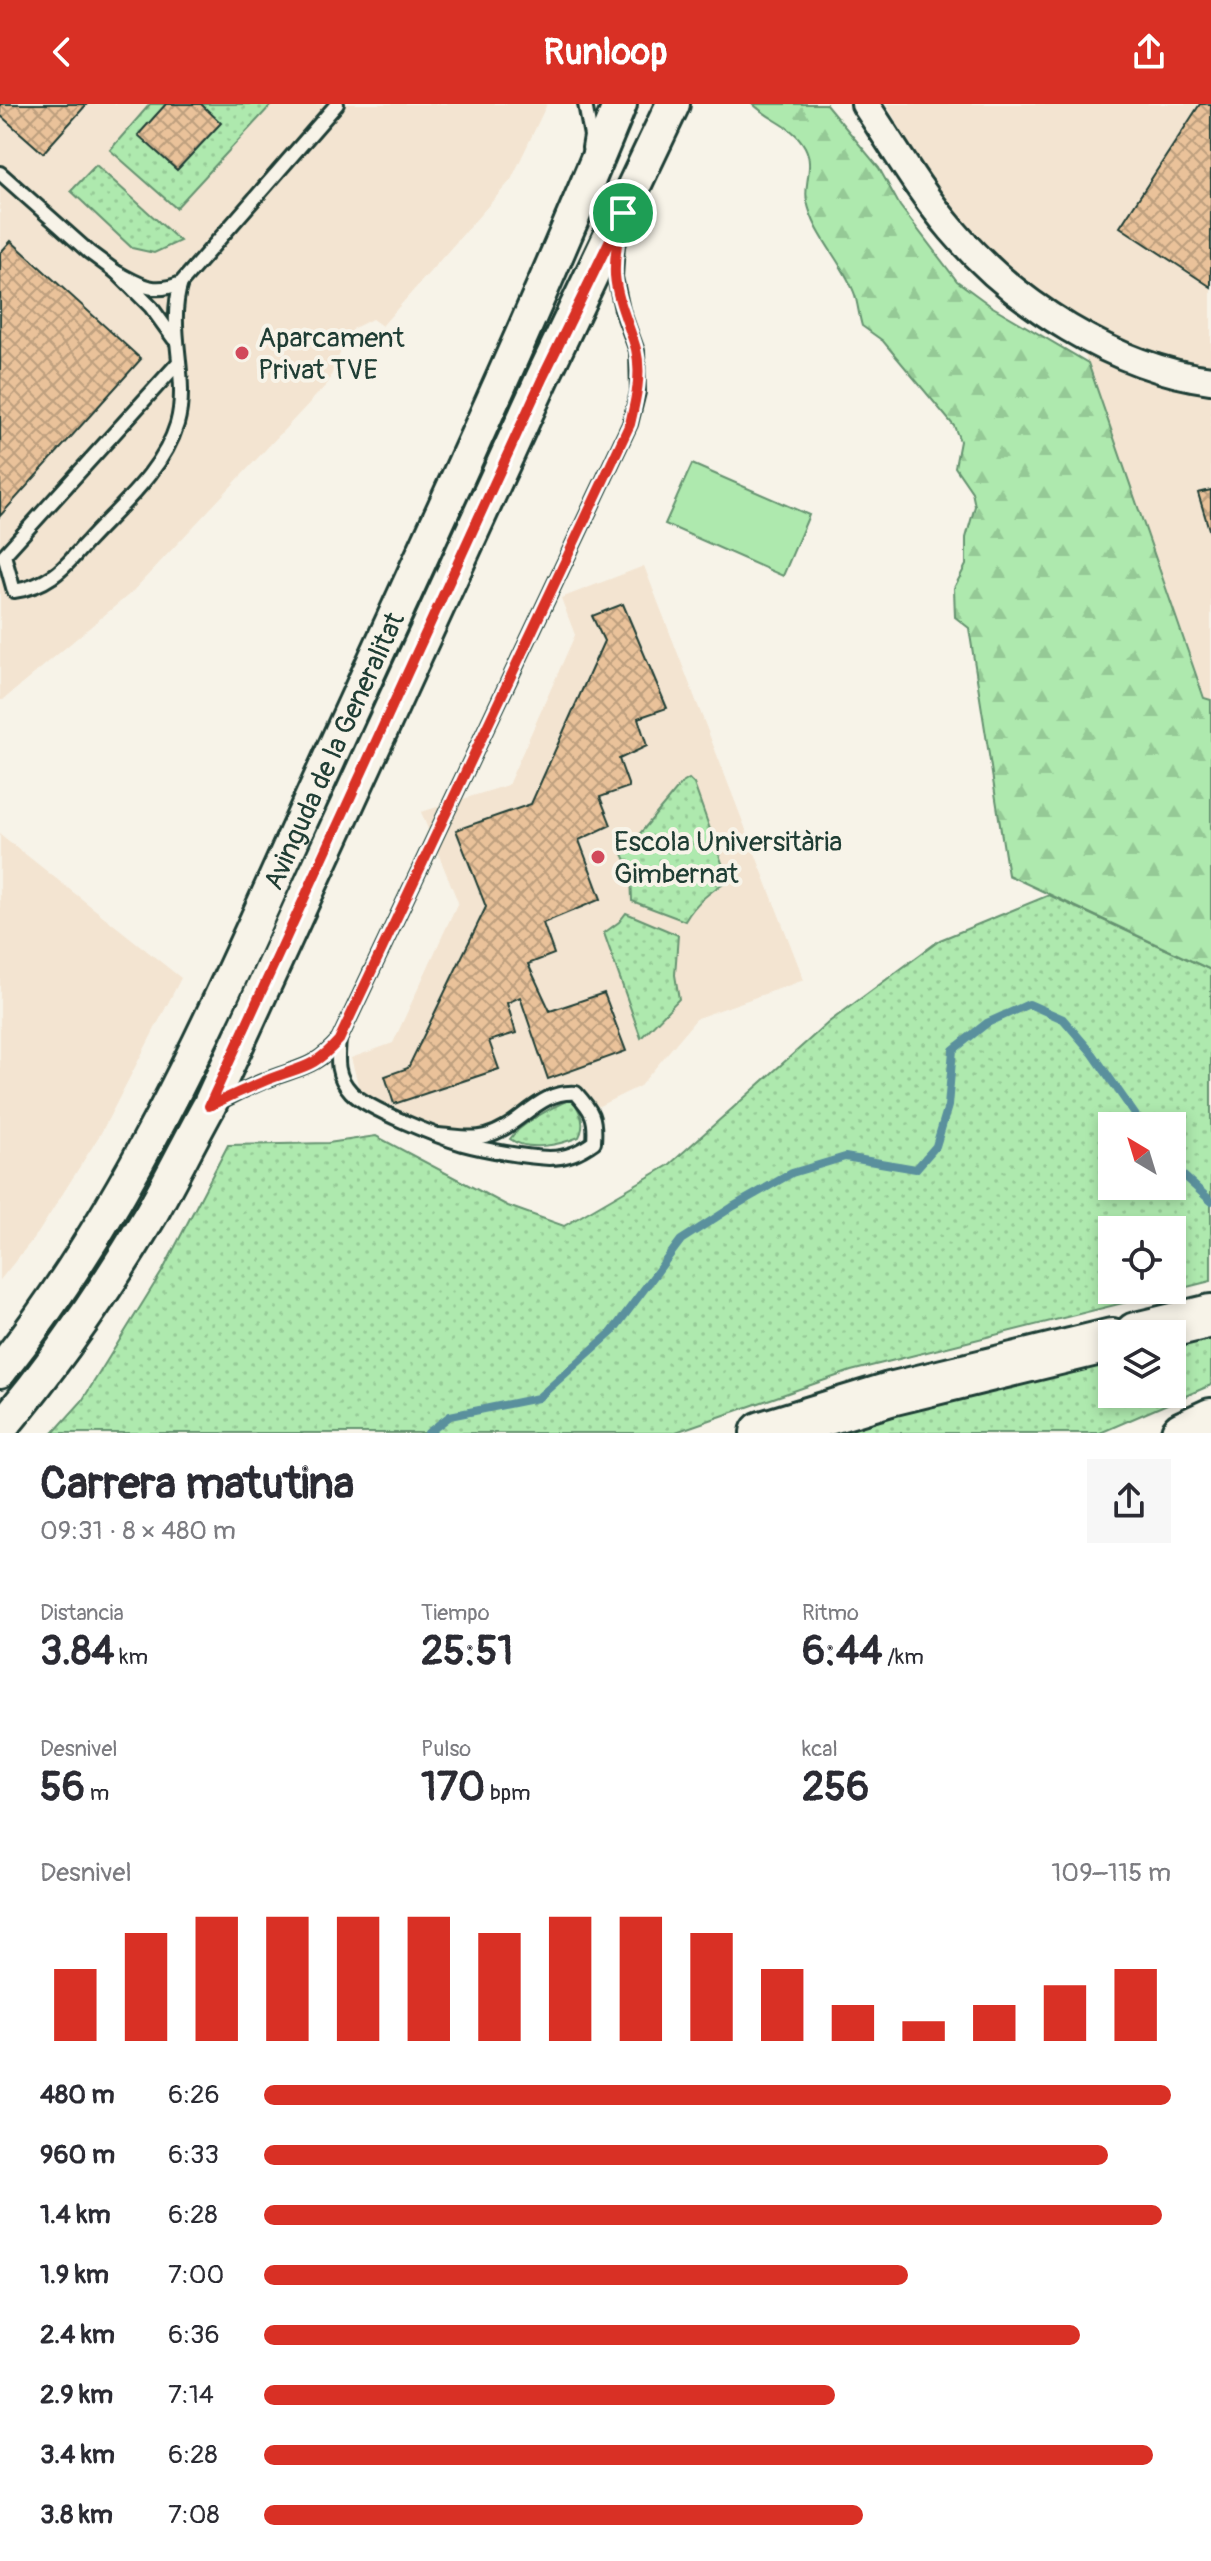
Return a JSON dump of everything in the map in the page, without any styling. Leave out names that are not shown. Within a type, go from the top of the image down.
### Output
[{"type":"highway","points":[[1186,1322],[1211,1316]]},
{"type":"highway","points":[[762,1433],[890,1394],[1098,1343]]},
{"type":"highway","points":[[1183,1433],[1211,1420]]},
{"type":"street","name":"Avinguda de la Generalitat","points":[[0,1371],[63,1286],[131,1175],[174,1092],[510,362],[620,104]]},
{"type":"street","name":"Avinguda de la Generalitat","points":[[0,1429],[35,1387],[91,1309],[151,1213],[209,1106],[543,377],[673,104]]},
{"type":"street","points":[[865,104],[951,229],[984,265],[1017,292],[1101,347],[1190,378],[1211,380]]},
{"type":"lane","points":[[178,363],[4,555],[7,592],[32,589],[56,574],[143,482],[165,453],[177,423],[181,394],[176,298],[181,283],[337,104]]},
{"type":"lane","points":[[585,104],[591,136],[585,190]]},
{"type":"lane","points":[[0,173],[116,272],[141,285],[163,290],[181,283]]},
{"type":"lane","points":[[209,1106],[271,1078],[305,1068],[324,1057],[339,1040],[630,424],[638,392],[637,351],[622,310],[615,277],[623,213]]},
{"type":"lane","points":[[116,272],[158,315],[177,342]]},
{"type":"lane","points":[[339,1040],[338,1074],[363,1103],[439,1135],[463,1144],[549,1158],[577,1154],[594,1142],[595,1124],[591,1110],[576,1093],[559,1092],[501,1130],[482,1137],[439,1135]]},
{"type":"shaded area","points":[[0,104],[547,104],[511,180],[382,326],[372,319],[354,328],[328,383],[132,592],[3,700],[0,700]]},
{"type":"shaded area","points":[[886,104],[1211,104],[1211,700],[1205,698],[1073,321],[993,259],[930,181]]},
{"type":"shaded area","name":"Escola Universitària Gimbernat","points":[[644,566],[804,980],[697,1018],[640,1086],[591,1110],[576,1093],[559,1092],[463,1144],[363,1103],[351,1058],[393,1043],[458,902],[421,812],[508,785],[575,635],[561,598]]},
{"type":"shaded area","points":[[0,834],[181,978],[101,1133],[38,1233],[0,1280]]},
{"type":"green space","points":[[150,104],[272,104],[176,208],[110,150]]},
{"type":"green space","points":[[753,104],[826,104],[879,168],[900,206],[957,281],[991,306],[1088,363],[1204,698],[1211,700],[1211,970],[1008,875],[969,628],[955,617],[954,588],[966,565],[966,538],[975,506],[972,492],[955,467],[960,441],[954,426],[883,341],[862,326],[850,283],[811,214],[806,195],[809,161],[805,147],[788,128]]},
{"type":"green space","points":[[96,165],[180,241],[154,253],[132,248],[71,191]]},
{"type":"green space","points":[[692,464],[809,515],[783,576],[665,524]]},
{"type":"green space","points":[[689,779],[694,784],[728,880],[704,898],[685,921],[632,901],[631,871],[623,854],[681,784]]},
{"type":"green space","points":[[1049,895],[1211,970],[1211,1281],[1186,1287],[1186,1216],[1098,1216],[1098,1304],[1119,1304],[851,1371],[673,1433],[53,1433],[82,1401],[163,1270],[228,1145],[328,1143],[376,1136],[508,1206],[564,1226],[669,1165],[829,1022],[940,940]]},
{"type":"green space","points":[[626,913],[678,935],[675,975],[679,999],[641,1038],[604,933]]},
{"type":"green space","points":[[566,1101],[574,1101],[581,1115],[579,1137],[553,1145],[534,1146],[510,1139],[527,1123]]},
{"type":"green space","points":[[1211,1332],[1211,1385],[1186,1396],[1186,1338]]},
{"type":"green space","points":[[1098,1361],[1098,1408],[1158,1408],[1100,1433],[832,1433]]},
{"type":"building","points":[[0,104],[87,104],[43,153],[0,115]]},
{"type":"building","points":[[166,104],[201,104],[221,123],[177,170],[138,135]]},
{"type":"building","points":[[1200,104],[1211,104],[1211,287],[1120,227]]},
{"type":"building","points":[[11,241],[141,359],[0,516],[0,253]]},
{"type":"building","points":[[1211,490],[1211,536],[1198,493]]},
{"type":"building","points":[[623,604],[667,708],[638,718],[647,746],[619,759],[629,787],[600,797],[611,825],[579,840],[601,899],[543,923],[554,954],[528,964],[550,1011],[604,993],[626,1051],[548,1079],[520,997],[507,1003],[516,1033],[489,1041],[499,1069],[394,1104],[385,1076],[408,1068],[486,907],[456,830],[531,804],[604,641],[592,616]]},
{"type":"waterway","points":[[428,1433],[450,1416],[538,1398],[612,1332],[681,1240],[792,1173],[845,1157],[916,1169],[936,1146],[948,1106],[953,1050],[987,1023],[1029,1004],[1063,1019],[1093,1054],[1133,1112]]},
{"type":"waterway","points":[[1186,1178],[1211,1201]]},
{"type":"place","name":"Aparcament Privat TVE","points":[[242,353]]},
{"type":"place","name":"Escola Universitària Gimbernat","points":[[598,857]]},
{"type":"route","points":[[623,213],[615,277],[622,310],[637,351],[638,392],[630,424],[339,1040],[324,1057],[305,1068],[271,1078],[209,1106],[543,377],[623,213]]}]
